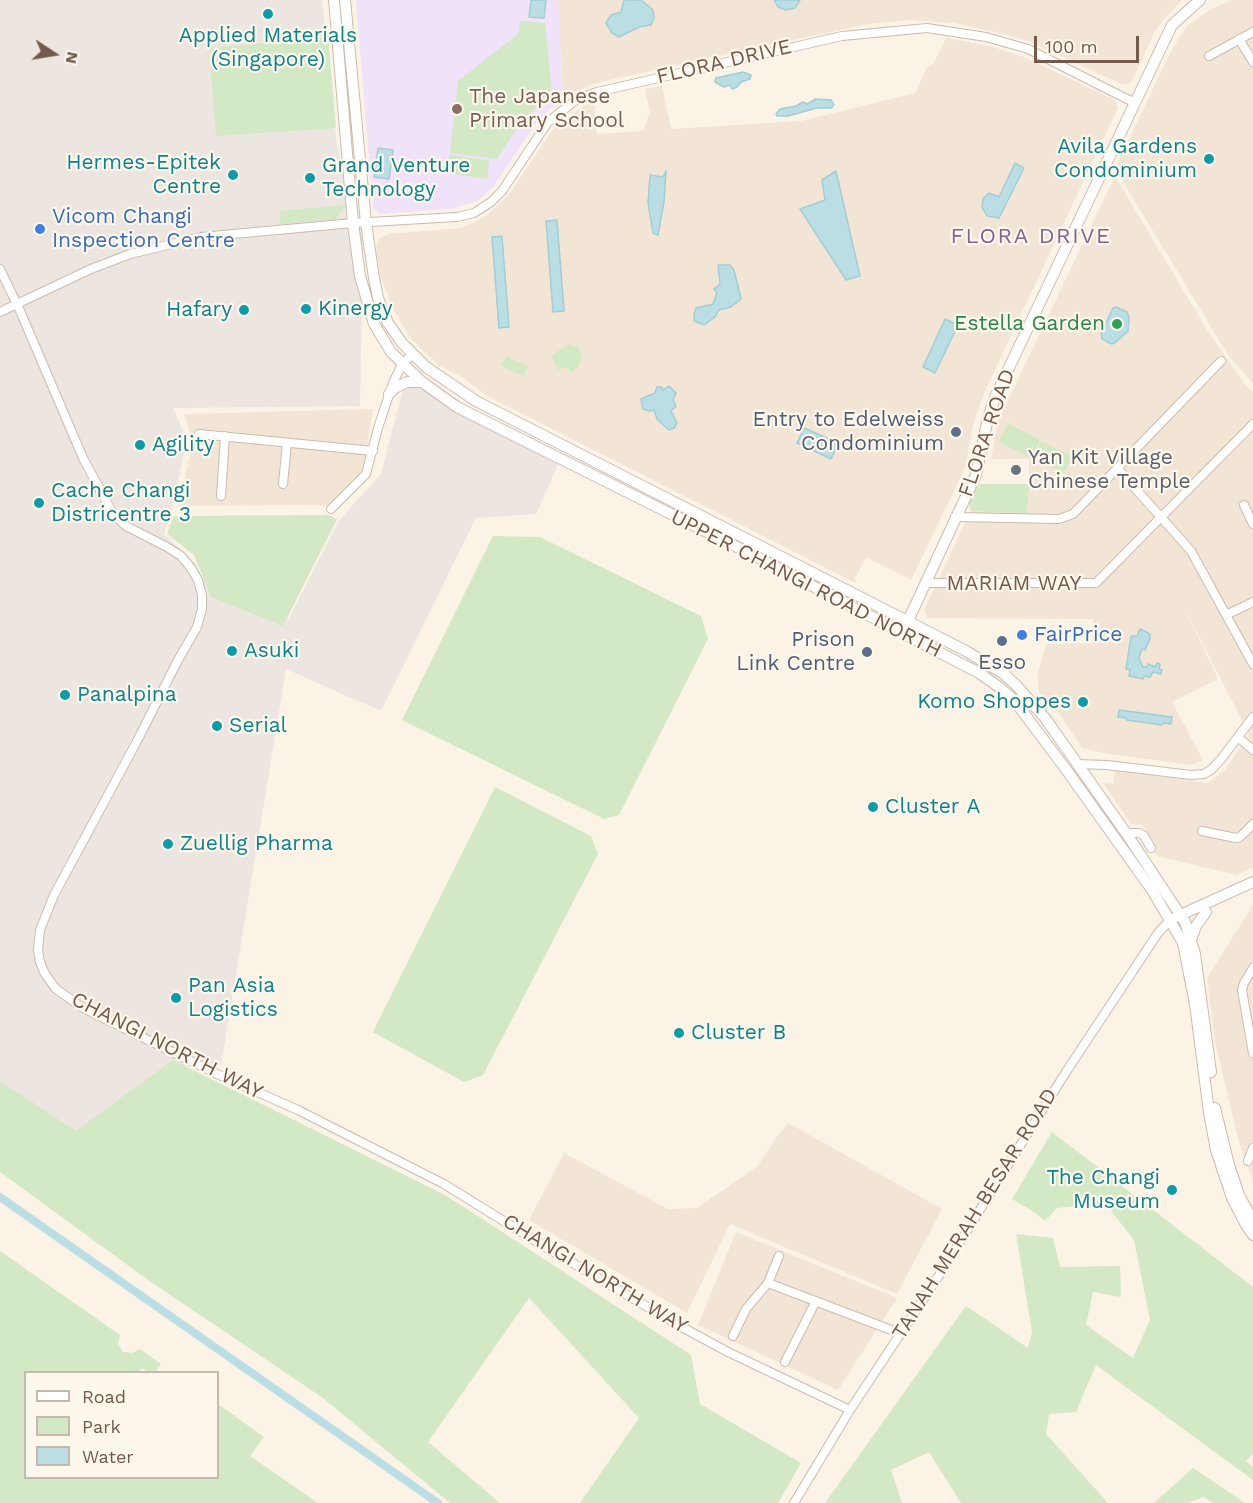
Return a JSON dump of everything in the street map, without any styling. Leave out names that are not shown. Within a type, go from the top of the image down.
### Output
[{"type":"street","name":"UPPER CHANGI ROAD NORTH","points":[[334,0],[353,223],[360,276],[374,324],[390,352],[423,382],[457,407],[765,561],[979,673],[1013,699],[1152,890],[1174,923],[1183,943],[1195,1004],[1216,1150],[1232,1198],[1253,1236]]},
{"type":"street","name":"UPPER CHANGI ROAD NORTH","points":[[345,0],[366,223],[378,298],[388,323],[412,355],[448,384],[476,401],[909,620],[1004,674],[1028,697],[1169,897],[1174,923],[1191,940],[1203,1001],[1215,1110],[1223,1147],[1239,1195],[1253,1221]]},
{"type":"street","name":"FLORA ROAD","points":[[955,517],[976,475],[988,418],[996,395],[1172,25],[1200,0]]},
{"type":"street","name":"FLORA DRIVE","points":[[0,312],[94,268],[151,249],[201,237],[353,223],[457,217],[474,213],[502,191],[548,122],[577,99],[604,90],[842,36],[927,28],[986,37],[1028,49],[1135,103]]},
{"type":"street","points":[[1209,56],[1253,32]]},
{"type":"street","points":[[1239,39],[1253,62]]},
{"type":"street","name":"CHANGI NORTH WAY","points":[[0,268],[83,458],[113,514],[126,526],[181,556],[198,580],[202,594],[202,609],[197,627],[54,895],[40,930],[38,950],[40,962],[45,974],[56,989],[83,1008],[217,1074],[370,1145],[444,1184],[547,1248],[728,1353],[850,1410]]},
{"type":"street","points":[[331,509],[363,479],[389,394],[402,364],[412,355]]},
{"type":"street","points":[[955,517],[1059,519],[1068,517],[1080,508],[1221,361]]},
{"type":"street","points":[[389,394],[407,382],[423,382]]},
{"type":"street","name":"MARIAM WAY","points":[[925,583],[1096,583],[1253,424]]},
{"type":"street","points":[[199,434],[373,450]]},
{"type":"street","points":[[221,496],[225,436]]},
{"type":"street","points":[[282,484],[287,443]]},
{"type":"street","points":[[1118,469],[1191,551],[1253,664]]},
{"type":"street","points":[[658,492],[658,509]]},
{"type":"street","points":[[1244,505],[1253,524]]},
{"type":"street","name":"MARIAM WAY","points":[[902,634],[955,517]]},
{"type":"street","points":[[1226,615],[1253,602]]},
{"type":"street","points":[[1077,764],[1107,765],[1191,775],[1204,774],[1212,769],[1253,717]]},
{"type":"street","points":[[1238,737],[1253,750]]},
{"type":"street","points":[[1202,831],[1236,838],[1253,824]]},
{"type":"street","name":"UPPER CHANGI ROAD NORTH","points":[[1126,833],[1139,833],[1144,836],[1151,848]]},
{"type":"street","points":[[1191,940],[1200,911],[1253,882]]},
{"type":"street","points":[[1174,923],[1253,889]]},
{"type":"street","points":[[1169,897],[1200,911]]},
{"type":"street","name":"TANAH MERAH BESAR ROAD","points":[[794,1503],[850,1410],[938,1277],[1061,1079],[1174,923]]},
{"type":"street","points":[[1253,968],[1242,990],[1253,1053]]},
{"type":"street","points":[[1248,1161],[1253,1148]]},
{"type":"street","points":[[732,1336],[746,1309],[768,1283],[779,1256]]},
{"type":"street","points":[[768,1283],[899,1333]]},
{"type":"street","points":[[785,1362],[816,1301]]},
{"type":"shaded area","points":[[0,0],[322,0],[337,146],[363,238],[360,406],[173,408],[187,440],[171,513],[164,534],[195,563],[209,590],[288,620],[340,519],[381,474],[406,378],[558,465],[536,514],[476,518],[381,711],[286,669],[221,1065],[174,1066],[75,1138],[0,1086]]},
{"type":"shaded area","name":"The Japanese Primary School","points":[[356,0],[558,0],[563,98],[538,120],[493,187],[478,201],[449,209],[379,214],[373,208]]},
{"type":"shaded area","points":[[558,0],[1182,0],[1154,33],[1131,83],[1123,85],[1031,42],[954,23],[910,20],[869,24],[703,59],[593,84],[563,98]]},
{"type":"shaded area","points":[[1232,0],[1253,0],[1253,384],[1228,355],[1115,168],[1173,47],[1188,25],[1211,9]]},
{"type":"shaded area","points":[[946,38],[990,46],[1024,57],[1115,100],[1118,108],[984,393],[973,425],[965,468],[911,580],[866,557],[855,578],[856,583],[487,396],[462,377],[440,366],[421,349],[410,337],[393,309],[377,259],[376,247],[379,238],[388,234],[460,228],[488,214],[510,193],[556,125],[584,106],[594,102],[597,134],[643,131],[650,112],[645,89],[662,86],[671,129],[801,121],[915,93],[927,68],[934,63]]},
{"type":"shaded area","points":[[1115,176],[1207,330],[1244,383],[1253,392],[1253,867],[1237,875],[1157,856],[1150,848],[1154,842],[1142,825],[1131,824],[1103,783],[1113,784],[1115,770],[1207,783],[1225,770],[1249,734],[1182,603],[1218,679],[1172,702],[1203,760],[1191,765],[1082,748],[1058,712],[1039,692],[1037,677],[1046,644],[1092,643],[1093,619],[927,618],[924,610],[983,484],[1029,484],[1029,459],[991,459],[998,421]]},
{"type":"shaded area","points":[[373,409],[363,470],[329,505],[178,506],[193,442],[184,414]]},
{"type":"shaded area","points":[[1253,905],[1253,1182],[1239,1142],[1215,1042],[1207,978]]},
{"type":"shaded area","points":[[788,1123],[942,1209],[897,1294],[730,1224],[687,1313],[529,1220],[564,1153],[668,1209],[697,1208],[758,1166]]},
{"type":"shaded area","points":[[736,1232],[897,1298],[838,1390],[698,1325]]},
{"type":"green space","points":[[520,21],[545,23],[552,95],[523,119],[497,159],[450,153],[458,81],[518,34]]},
{"type":"green space","points":[[328,37],[336,128],[216,136],[209,48]]},
{"type":"green space","points":[[449,155],[489,160],[487,179],[446,173]]},
{"type":"green space","points":[[346,205],[336,219],[280,224],[280,211]]},
{"type":"green space","points":[[568,344],[577,346],[582,355],[579,366],[571,372],[566,367],[558,370],[551,356]]},
{"type":"green space","points":[[507,356],[528,366],[523,376],[501,366]]},
{"type":"green space","points":[[1008,423],[1040,440],[1031,458],[999,442]]},
{"type":"green space","points":[[1041,441],[1072,456],[1064,473],[1033,458]]},
{"type":"green space","points":[[979,484],[1029,484],[1027,513],[971,511],[969,503]]},
{"type":"green space","points":[[329,515],[337,519],[283,626],[211,597],[194,555],[167,534],[174,516]]},
{"type":"green space","points":[[493,536],[540,537],[701,616],[708,639],[619,815],[604,819],[402,720]]},
{"type":"green space","points":[[495,787],[591,836],[598,854],[483,1075],[464,1082],[373,1032]]},
{"type":"green space","points":[[173,1060],[447,1196],[691,1355],[700,1404],[801,1463],[778,1503],[580,1503],[639,1418],[529,1298],[428,1442],[500,1503],[450,1503],[323,1398],[148,1280],[0,1172],[0,1081],[76,1131]]},
{"type":"green space","points":[[1052,1132],[1253,1287],[1253,1453],[1246,1461],[1253,1467],[1253,1480],[1096,1365],[1076,1412],[1049,1414],[1046,1434],[1108,1503],[961,1503],[929,1452],[891,1470],[902,1503],[825,1503],[966,1306],[1028,1348],[1032,1332],[1016,1234],[1053,1238],[1060,1267],[1120,1266],[1121,1297],[1093,1292],[1086,1325],[1133,1358],[1150,1320],[1134,1240],[1105,1203],[1057,1208],[1045,1221],[1012,1199]]},
{"type":"green space","points":[[0,1251],[120,1335],[118,1344],[123,1352],[132,1353],[140,1349],[161,1364],[156,1371],[146,1371],[142,1368],[140,1371],[24,1371],[24,1479],[219,1479],[219,1405],[264,1437],[250,1456],[318,1503],[0,1503]]},
{"type":"green space","points":[[1193,1468],[1245,1503],[1213,1503],[1204,1497],[1187,1503],[1154,1503]]},
{"type":"water","points":[[531,0],[546,0],[544,18],[529,17]]},
{"type":"water","points":[[624,0],[641,0],[653,10],[654,18],[651,25],[639,27],[619,37],[612,33],[606,23],[611,15],[621,12]]},
{"type":"water","points":[[774,0],[800,0],[795,8],[786,10],[778,7]]},
{"type":"water","points":[[743,72],[751,75],[750,79],[732,89],[730,85],[724,87],[715,82],[716,78]]},
{"type":"water","points":[[816,99],[831,100],[834,105],[831,108],[817,108],[788,116],[777,116],[776,114],[780,109],[803,102],[807,104]]},
{"type":"water","points":[[378,148],[393,150],[389,179],[374,177]]},
{"type":"water","points":[[1015,163],[1024,168],[999,218],[987,216],[982,207],[983,199],[989,193],[999,197]]},
{"type":"water","points":[[666,171],[664,202],[658,235],[653,233],[648,203],[650,175],[663,177]]},
{"type":"water","points":[[836,171],[860,276],[846,280],[800,209],[825,200],[822,180]]},
{"type":"water","points":[[557,220],[564,311],[553,312],[546,221]]},
{"type":"water","points":[[502,236],[509,327],[499,328],[492,237]]},
{"type":"water","points":[[718,265],[730,265],[734,270],[741,299],[731,307],[719,310],[715,317],[704,325],[694,321],[694,314],[696,308],[713,304],[717,293],[714,289],[720,284]]},
{"type":"water","name":"Estella Garden","points":[[1113,308],[1127,312],[1128,331],[1112,344],[1102,339],[1101,334]]},
{"type":"water","points":[[945,319],[958,325],[935,373],[923,367]]},
{"type":"water","points":[[669,386],[676,393],[673,400],[676,406],[671,411],[677,423],[669,430],[657,419],[654,410],[643,409],[641,399],[655,393],[657,387],[663,390]]},
{"type":"water","points":[[804,428],[838,443],[831,459],[797,443]]},
{"type":"water","points":[[1140,629],[1150,634],[1145,650],[1142,649],[1139,658],[1143,667],[1147,667],[1148,664],[1155,667],[1157,663],[1160,664],[1159,669],[1162,670],[1161,674],[1153,672],[1150,677],[1144,676],[1143,679],[1129,676],[1130,670],[1126,669],[1131,636],[1137,636]]},
{"type":"water","points":[[1119,710],[1172,717],[1171,724],[1163,723],[1162,725],[1127,720],[1118,717]]},
{"type":"waterway","points":[[0,1197],[438,1503]]},
{"type":"place","name":"Applied Materials (Singapore)","points":[[268,14]]},
{"type":"place","name":"The Japanese Primary School","points":[[457,109]]},
{"type":"place","name":"Avila Gardens Condominium","points":[[1209,159]]},
{"type":"place","name":"Hermes-Epitek Centre","points":[[233,175]]},
{"type":"place","name":"Grand Venture Technology","points":[[310,178]]},
{"type":"place","name":"Vicom Changi Inspection Centre","points":[[40,229]]},
{"type":"place","name":"Kinergy","points":[[306,309]]},
{"type":"place","name":"Hafary","points":[[244,310]]},
{"type":"place","name":"Estella Garden","points":[[1117,324]]},
{"type":"place","name":"Entry to Edelweiss Condominium","points":[[956,432]]},
{"type":"place","name":"Agility","points":[[140,445]]},
{"type":"place","name":"Yan Kit Village Chinese Temple","points":[[1016,470]]},
{"type":"place","name":"Cache Changi Districentre 3","points":[[39,503]]},
{"type":"place","name":"FairPrice","points":[[1022,635]]},
{"type":"place","name":"Esso","points":[[1002,641]]},
{"type":"place","name":"Asuki","points":[[232,651]]},
{"type":"place","name":"Prison Link Centre","points":[[867,652]]},
{"type":"place","name":"Panalpina","points":[[65,695]]},
{"type":"place","name":"Komo Shoppes","points":[[1083,702]]},
{"type":"place","name":"Serial","points":[[217,726]]},
{"type":"place","name":"Cluster A","points":[[873,807]]},
{"type":"place","name":"Zuellig Pharma","points":[[168,844]]},
{"type":"place","name":"Pan Asia Logistics","points":[[176,998]]},
{"type":"place","name":"Cluster B","points":[[679,1033]]},
{"type":"place","name":"The Changi Museum","points":[[1172,1190]]},
{"type":"district","name":"FLORA DRIVE","points":[[1031,237]]}]
